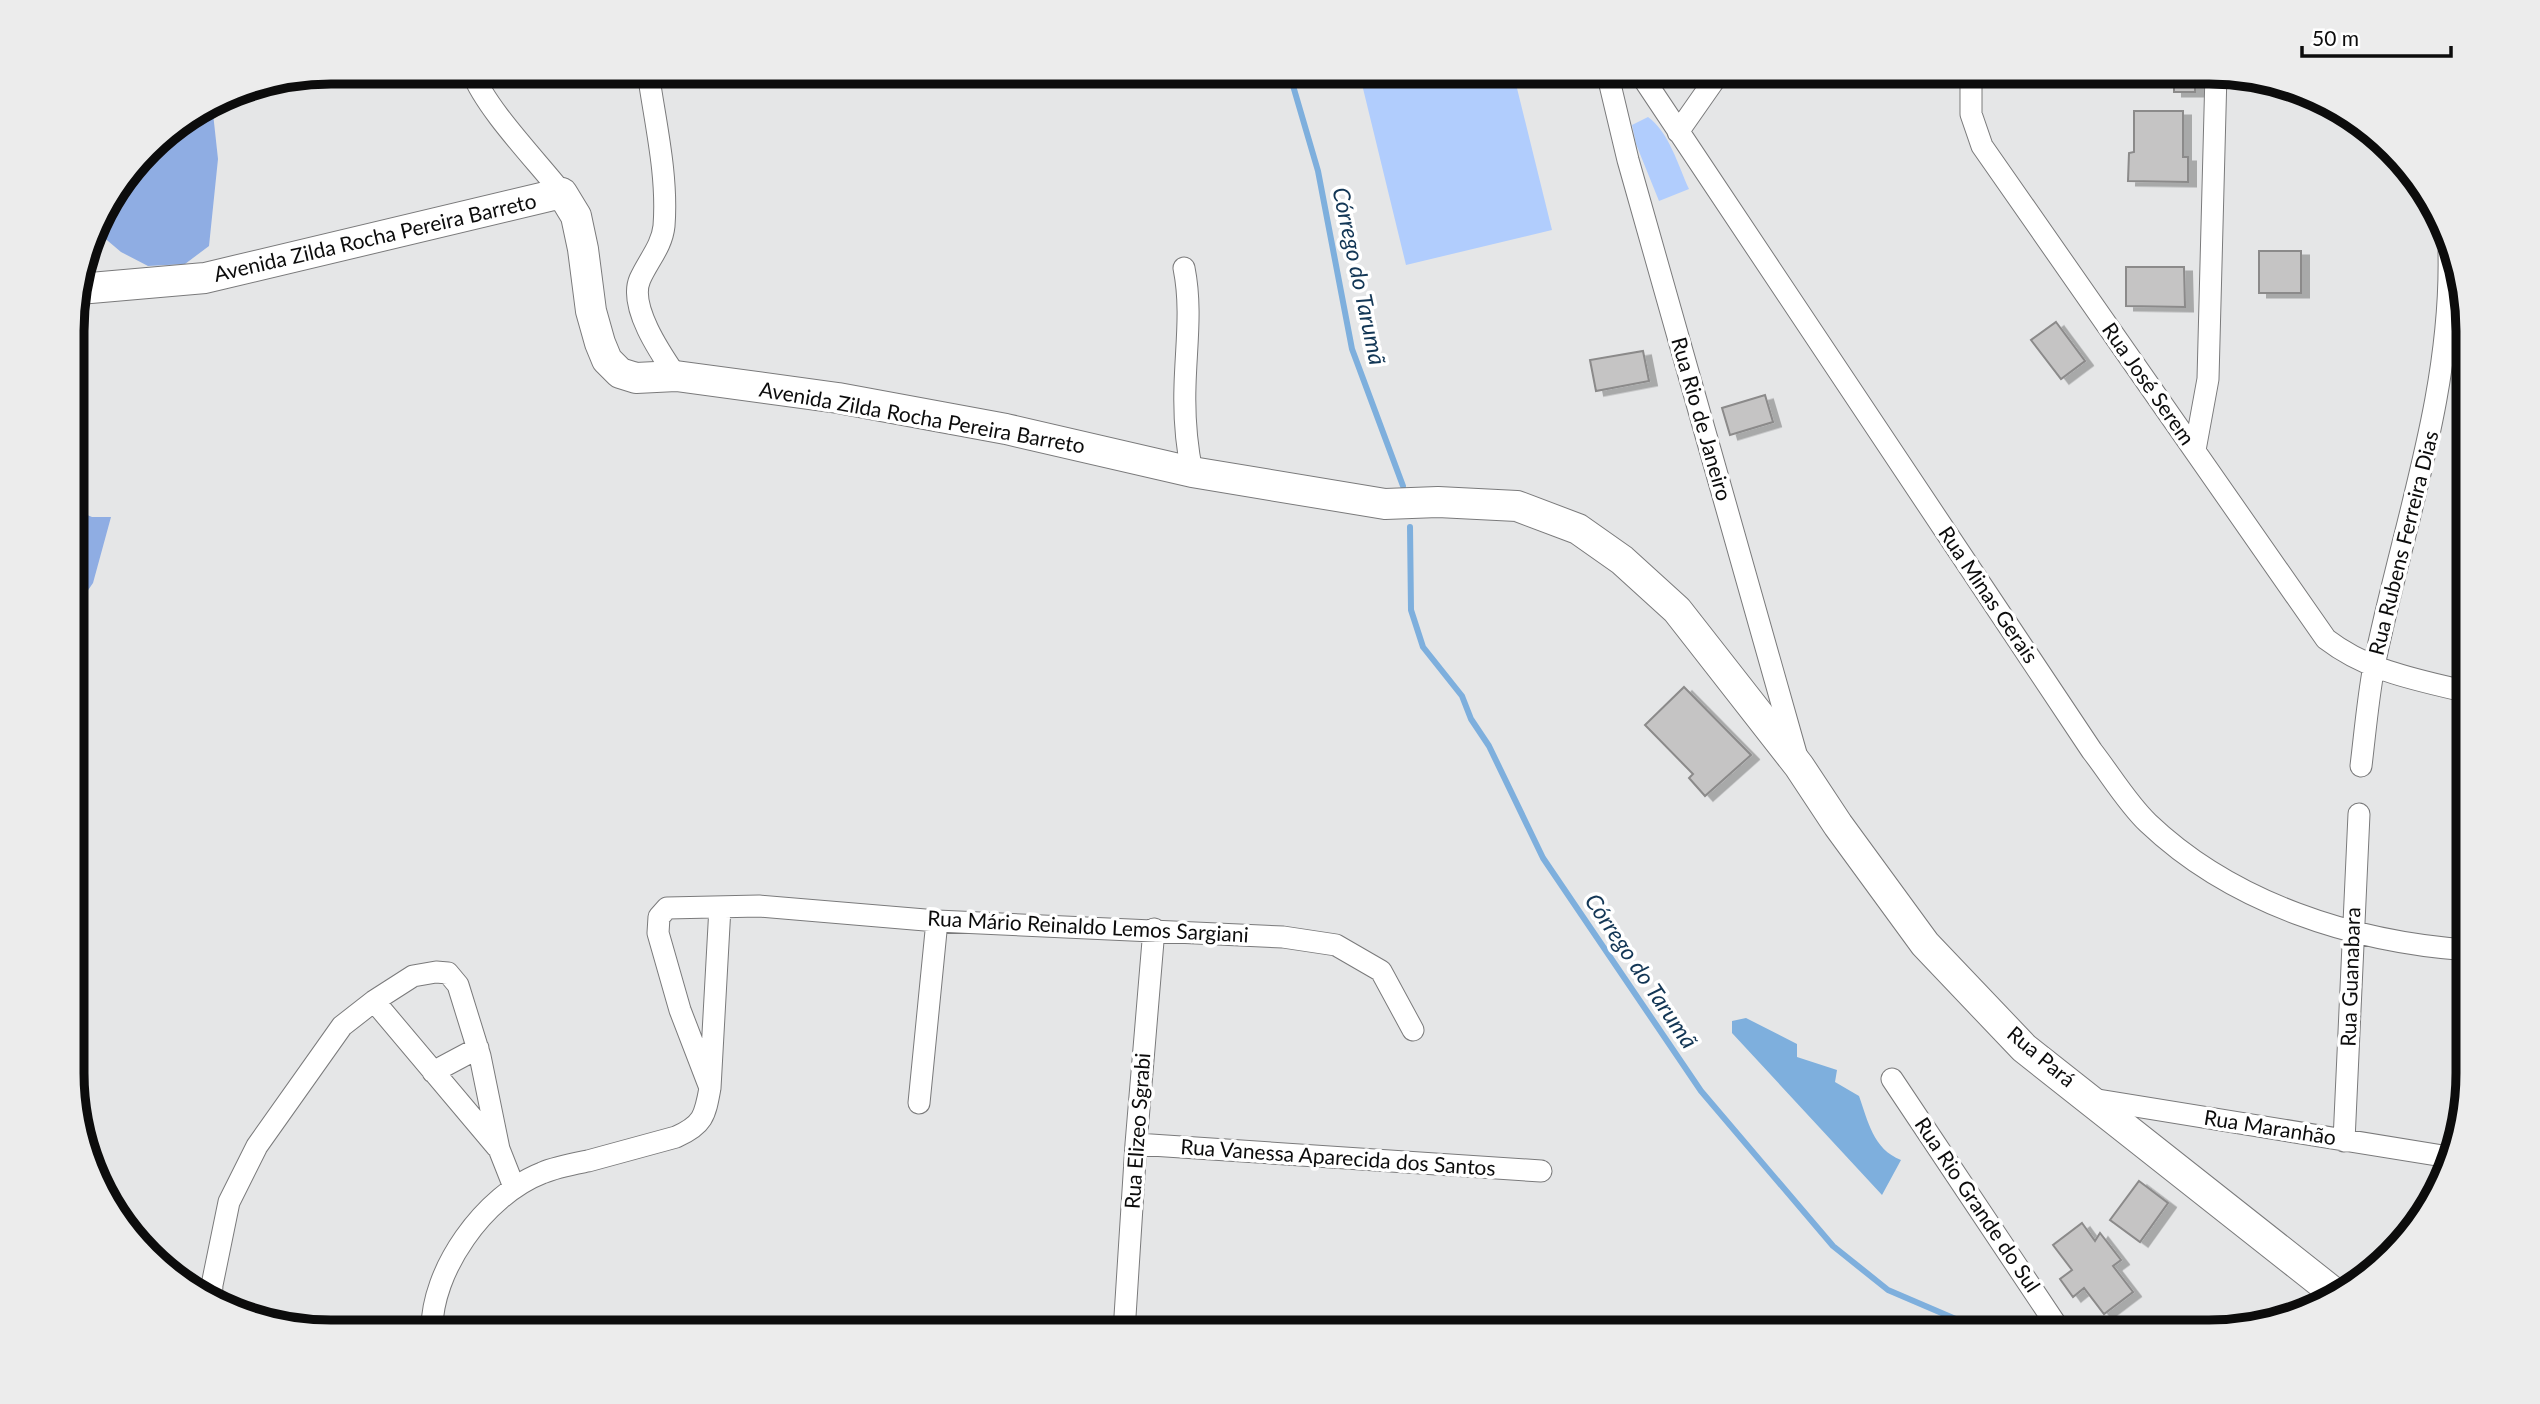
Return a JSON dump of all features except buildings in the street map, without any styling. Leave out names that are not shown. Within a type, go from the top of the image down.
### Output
[{"type":"street","name":"Rua Rio de Janeiro","points":[[1610,84],[1628,160],[1799,765]]},
{"type":"street","name":"Rua Minas Gerais","points":[[1647,84],[2092,751],[2146,821],[2189,858],[2233,886],[2291,911],[2353,932],[2456,949]]},
{"type":"street","points":[[1678,132],[1711,84]]},
{"type":"street","name":"Rua José Serem","points":[[1971,84],[1971,114],[1982,146],[2326,639],[2347,655],[2374,667],[2456,689]]},
{"type":"street","points":[[2194,450],[2208,379],[2216,84]]},
{"type":"street","points":[[478,85],[562,193]]},
{"type":"street","points":[[650,85],[662,171],[664,228],[655,255],[639,281],[637,293],[650,338],[676,376]]},
{"type":"street","name":"Avenida Zilda Rocha Pereira Barreto","points":[[88,288],[205,278],[562,193],[576,216],[591,311],[607,360],[620,373],[636,378],[676,376],[838,398],[993,426],[1192,472],[1385,504],[1438,502],[1517,506],[1578,529],[1622,560],[1677,610],[1799,765]]},
{"type":"street","points":[[1184,268],[1189,291],[1185,438],[1192,472]]},
{"type":"street","name":"Rua Rubens Ferreira Dias","points":[[2374,667],[2432,425],[2446,343],[2448,269]]},
{"type":"street","points":[[2361,766],[2374,667]]},
{"type":"street","name":"Rua Pará","points":[[1799,765],[1838,825],[1925,944],[2024,1048],[2092,1099],[2329,1289]]},
{"type":"street","name":"Rua Guanabara","points":[[2344,1141],[2359,814]]},
{"type":"street","name":"Rua Mário Reinaldo Lemos Sargiani","points":[[680,1010],[658,933],[659,917],[667,908],[759,906],[937,921],[1283,937],[1336,945],[1381,971],[1413,1030]]},
{"type":"street","points":[[434,1320],[441,1283],[454,1254],[482,1216],[514,1187],[542,1172],[676,1137],[693,1130],[705,1115],[710,1088],[720,907]]},
{"type":"street","points":[[919,1103],[937,921]]},
{"type":"street","name":"Rua Elizeo Sgrabi","points":[[1125,1320],[1154,929]]},
{"type":"street","points":[[212,1289],[229,1202],[257,1146],[342,1026],[413,976],[449,973],[458,985],[478,1048],[499,1149],[514,1187]]},
{"type":"street","points":[[374,1001],[499,1149]]},
{"type":"street","points":[[710,1088],[680,1010],[715,1005]]},
{"type":"street","points":[[433,1072],[478,1048]]},
{"type":"street","name":"Rua Rio Grande do Sul","points":[[1892,1079],[2052,1319]]},
{"type":"street","name":"Rua Maranhão","points":[[2092,1099],[2441,1156]]},
{"type":"street","name":"Rua Vanessa Aparecida dos Santos","points":[[1136,1144],[1541,1171]]},
{"type":"shaded area","points":[[1362,84],[1516,84],[1552,230],[1406,265]]},
{"type":"shaded area","points":[[213,114],[218,159],[209,246],[185,264],[148,266],[121,252],[103,237],[126,194],[156,156],[181,135]]},
{"type":"shaded area","points":[[1648,117],[1662,131],[1689,189],[1659,201],[1636,144],[1632,125]]},
{"type":"shaded area","points":[[85,514],[92,517],[111,517],[93,583],[85,595]]},
{"type":"shaded area","points":[[1746,1018],[1797,1044],[1797,1057],[1837,1070],[1835,1082],[1859,1096],[1878,1142],[1901,1160],[1882,1195],[1732,1033],[1732,1021]]},
{"type":"waterway","name":"Córrego do Tarumã","points":[[1293,84],[1318,171],[1352,349],[1403,486]]},
{"type":"waterway","name":"Córrego do Tarumã","points":[[1410,527],[1411,610],[1423,647],[1462,696],[1471,719],[1489,746],[1543,858],[1701,1091],[1833,1246],[1888,1290],[1956,1319]]}]
